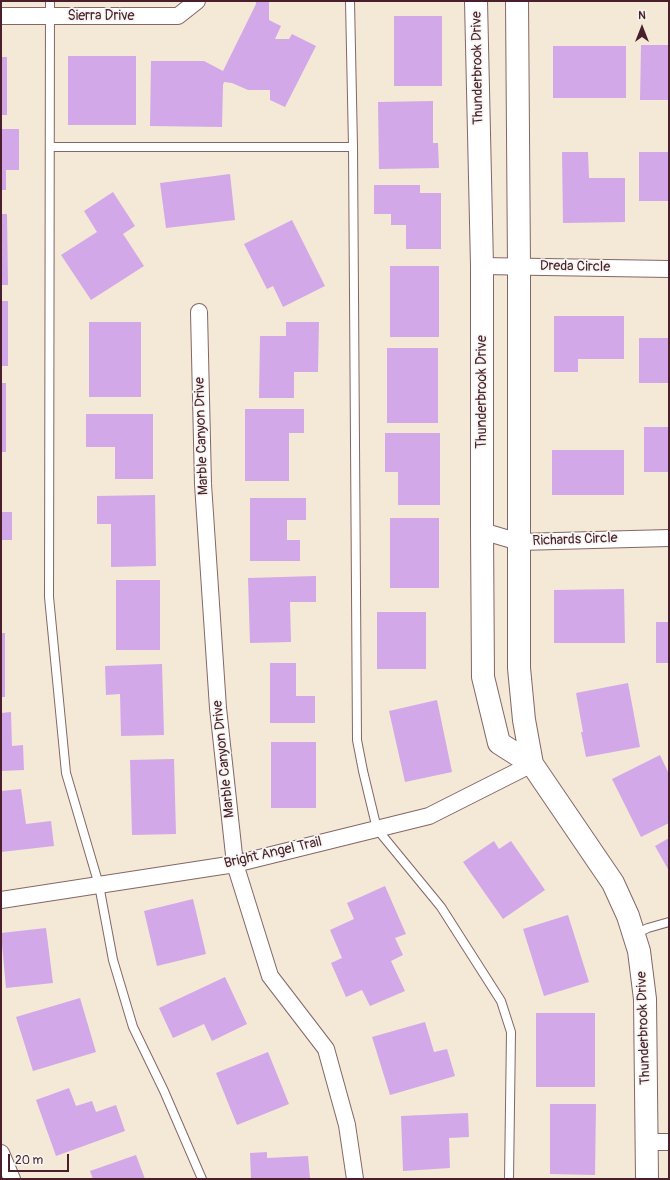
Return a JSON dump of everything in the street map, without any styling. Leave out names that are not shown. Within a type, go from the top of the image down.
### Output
[{"type":"street","name":"Sierra Drive","points":[[1,16],[50,8],[178,16],[197,1]]},
{"type":"street","name":"Thunderbrook Drive","points":[[476,1],[482,266],[483,677],[499,743],[532,764],[613,882],[628,916],[640,951],[645,999],[647,1179]]},
{"type":"street","name":"Thunderbrook Drive","points":[[517,1],[520,668],[524,720],[532,764]]},
{"type":"street","name":"Dreda Circle","points":[[482,266],[669,269]]},
{"type":"street","name":"Marble Canyon Drive","points":[[199,312],[203,484],[218,708],[235,864],[270,976],[326,1049],[348,1125],[355,1179]]},
{"type":"street","name":"Richards Circle","points":[[482,531],[519,542],[669,538]]},
{"type":"street","name":"Bright Angel Trail","points":[[1,900],[235,864],[429,816],[532,764]]},
{"type":"street","points":[[647,1142],[669,1142]]},
{"type":"street","points":[[1,1154],[7,1173]]},
{"type":"lane","points":[[350,1],[353,147],[357,740],[377,829],[441,907],[501,1001],[511,1032],[509,1179]]},
{"type":"lane","points":[[50,8],[49,596],[66,773],[99,884],[113,960],[133,1027],[164,1091],[202,1179]]},
{"type":"lane","points":[[50,147],[353,147]]},
{"type":"lane","points":[[634,934],[669,922]]},
{"type":"building","points":[[256,1],[269,1],[269,20],[281,26],[275,39],[289,39],[292,34],[316,46],[285,107],[270,100],[270,90],[248,90],[232,83],[224,82],[222,127],[150,126],[151,61],[204,61],[223,71],[256,4]]},
{"type":"building","points":[[394,16],[442,16],[442,86],[394,86]]},
{"type":"building","points":[[641,45],[669,45],[669,100],[640,100]]},
{"type":"building","points":[[553,46],[626,46],[626,98],[553,98]]},
{"type":"building","points":[[68,56],[136,56],[136,125],[68,125]]},
{"type":"building","points":[[1,57],[7,57],[7,115],[1,115]]},
{"type":"building","points":[[433,101],[433,143],[438,143],[439,168],[379,169],[378,102]]},
{"type":"building","points":[[1,129],[19,129],[19,170],[6,170],[6,190],[1,190]]},
{"type":"building","points":[[562,152],[588,152],[589,178],[625,178],[625,222],[563,223]]},
{"type":"building","points":[[639,152],[669,152],[669,201],[639,201]]},
{"type":"building","points":[[230,174],[235,220],[166,228],[160,183]]},
{"type":"building","points":[[374,185],[420,185],[420,193],[441,193],[441,249],[406,249],[406,225],[391,225],[391,214],[374,214]]},
{"type":"building","points":[[113,192],[135,226],[123,234],[144,266],[91,300],[61,255],[97,232],[84,211]]},
{"type":"building","points":[[1,214],[7,214],[8,285],[1,285]]},
{"type":"building","points":[[292,220],[325,286],[283,307],[273,286],[267,289],[244,244]]},
{"type":"building","points":[[390,266],[439,266],[439,337],[390,337]]},
{"type":"building","points":[[1,301],[8,301],[8,366],[1,366]]},
{"type":"building","points":[[554,316],[624,316],[624,359],[578,359],[578,372],[554,372]]},
{"type":"building","points":[[89,322],[141,322],[141,397],[89,397]]},
{"type":"building","points":[[286,322],[319,322],[318,372],[294,372],[294,398],[259,398],[260,336],[286,336]]},
{"type":"building","points":[[639,338],[669,338],[669,383],[639,383]]},
{"type":"building","points":[[387,348],[438,348],[438,423],[387,423]]},
{"type":"building","points":[[1,383],[6,383],[6,452],[1,452]]},
{"type":"building","points":[[245,409],[304,409],[304,433],[289,433],[289,481],[245,481]]},
{"type":"building","points":[[86,414],[153,414],[153,479],[115,479],[115,447],[86,447]]},
{"type":"building","points":[[644,427],[669,427],[669,472],[644,472]]},
{"type":"building","points":[[385,433],[440,433],[440,505],[398,505],[398,472],[385,472]]},
{"type":"building","points":[[552,450],[624,450],[624,495],[552,495]]},
{"type":"building","points":[[155,495],[156,566],[111,567],[111,524],[97,524],[97,496]]},
{"type":"building","points":[[250,498],[306,498],[306,520],[287,520],[287,540],[300,540],[300,561],[250,561]]},
{"type":"building","points":[[1,512],[12,512],[12,540],[1,540]]},
{"type":"building","points":[[390,518],[439,518],[439,588],[390,588]]},
{"type":"building","points":[[316,576],[316,602],[290,602],[291,642],[250,643],[248,578]]},
{"type":"building","points":[[116,580],[160,580],[160,650],[116,650]]},
{"type":"building","points":[[624,589],[625,643],[554,643],[554,590]]},
{"type":"building","points":[[377,612],[426,612],[426,669],[377,669]]},
{"type":"building","points":[[656,622],[669,622],[669,663],[656,663]]},
{"type":"building","points":[[1,633],[5,633],[5,697],[1,697]]},
{"type":"building","points":[[270,663],[296,663],[296,696],[315,696],[315,723],[270,723]]},
{"type":"building","points":[[162,664],[164,735],[121,736],[120,694],[106,695],[105,666]]},
{"type":"building","points":[[628,683],[640,747],[586,757],[576,693]]},
{"type":"building","points":[[437,700],[452,772],[405,782],[389,711]]},
{"type":"building","points":[[11,712],[12,746],[23,745],[24,770],[1,771],[1,713]]},
{"type":"building","points":[[271,742],[316,742],[316,808],[271,808]]},
{"type":"building","points":[[660,755],[669,774],[669,823],[641,837],[612,779]]},
{"type":"building","points":[[174,759],[176,834],[132,835],[130,760]]},
{"type":"building","points":[[21,789],[26,824],[51,821],[54,846],[1,852],[1,791]]},
{"type":"building","points":[[669,838],[669,871],[655,846]]},
{"type":"building","points":[[494,841],[499,849],[511,841],[545,890],[503,919],[463,862]]},
{"type":"building","points":[[385,886],[406,934],[395,938],[403,955],[391,961],[405,991],[370,1006],[362,990],[346,997],[331,963],[342,958],[330,930],[354,919],[347,903]]},
{"type":"building","points":[[193,899],[206,954],[157,966],[144,911]]},
{"type":"building","points":[[568,915],[589,982],[544,996],[523,929]]},
{"type":"building","points":[[46,928],[53,983],[6,988],[1,933]]},
{"type":"building","points":[[225,977],[247,1024],[212,1041],[204,1024],[173,1038],[159,1008]]},
{"type":"building","points":[[80,998],[96,1052],[33,1071],[16,1017]]},
{"type":"building","points":[[536,1013],[595,1013],[595,1087],[536,1087]]},
{"type":"building","points":[[425,1022],[434,1052],[447,1049],[455,1076],[390,1095],[372,1037]]},
{"type":"building","points":[[268,1052],[289,1104],[237,1125],[216,1073]]},
{"type":"building","points":[[69,1088],[76,1106],[92,1101],[96,1112],[116,1105],[125,1131],[56,1156],[36,1100]]},
{"type":"building","points":[[550,1104],[596,1104],[595,1175],[550,1174]]},
{"type":"building","points":[[468,1113],[469,1137],[449,1138],[450,1168],[403,1171],[401,1116]]},
{"type":"building","points":[[267,1152],[267,1158],[308,1156],[310,1179],[251,1179],[250,1153]]},
{"type":"building","points":[[136,1155],[145,1179],[93,1179],[90,1171]]}]
